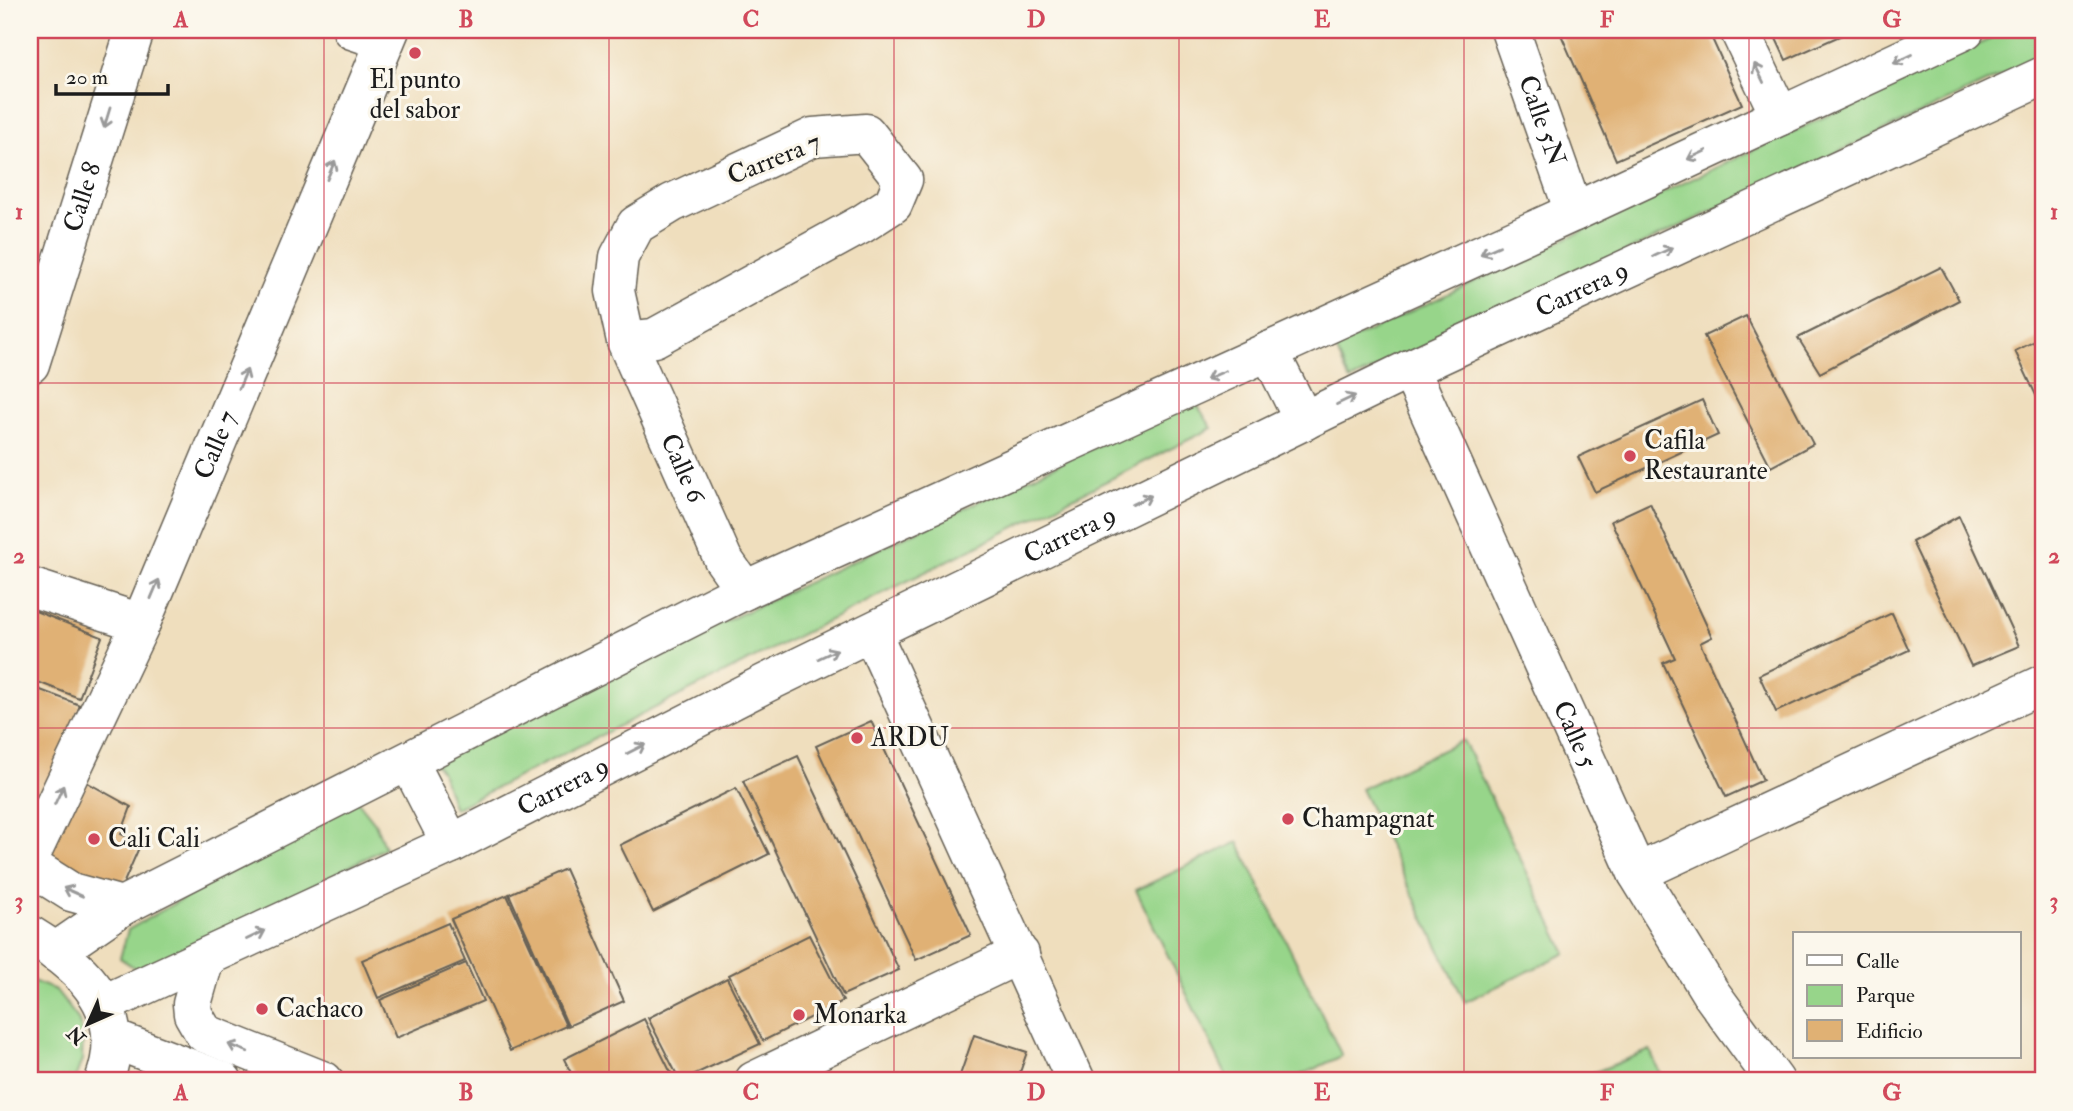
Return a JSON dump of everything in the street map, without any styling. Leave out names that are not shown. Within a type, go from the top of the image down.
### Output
[{"type":"main road","name":"Calle 8","points":[[30,364],[135,30]]},
{"type":"main road","name":"Calle 5N","points":[[1510,30],[1574,212]]},
{"type":"main road","points":[[1739,30],[1780,116]]},
{"type":"main road","points":[[104,1081],[112,1060],[109,1021],[85,977],[42,944],[410,762],[745,590],[1574,212],[1965,30]]},
{"type":"main road","name":"Calle 7","points":[[30,857],[141,623],[376,33]]},
{"type":"main road","name":"Carrera 9","points":[[109,1021],[205,958],[452,844],[766,683],[1410,369],[2043,76]]},
{"type":"main road","name":"Carrera 7","points":[[866,133],[902,180],[893,205],[862,224],[654,338],[626,341],[615,291],[619,257],[636,225],[672,203],[813,137],[866,133]]},
{"type":"main road","name":"Calle 6","points":[[626,341],[723,559],[745,590]]},
{"type":"main road","points":[[1269,351],[1304,421]]},
{"type":"main road","name":"Calle 5","points":[[1410,369],[1637,873],[1710,992],[1775,1081]]},
{"type":"main road","points":[[30,587],[141,623]]},
{"type":"main road","points":[[872,633],[1076,1081]]},
{"type":"main road","points":[[1637,873],[2043,684]]},
{"type":"main road","points":[[410,762],[452,844]]},
{"type":"main road","points":[[30,866],[71,891],[122,906]]},
{"type":"main road","points":[[754,1081],[1020,954]]},
{"type":"main road","points":[[205,958],[192,1004],[193,1014],[204,1033],[324,1081]]},
{"type":"main road","points":[[109,1021],[223,1081]]},
{"type":"green space","points":[[2009,30],[2043,30],[2043,56],[1350,381],[1335,347]]},
{"type":"green space","points":[[1194,400],[1212,428],[454,809],[441,771],[432,760]]},
{"type":"green space","points":[[1463,740],[1566,953],[1465,1002],[1361,789]]},
{"type":"green space","points":[[356,799],[375,823],[385,848],[144,974],[120,958],[128,930]]},
{"type":"green space","points":[[1238,842],[1342,1056],[1288,1081],[1229,1081],[1136,890]]},
{"type":"green space","points":[[30,980],[56,990],[78,1019],[83,1035],[82,1060],[74,1081],[30,1081]]},
{"type":"green space","points":[[1650,1050],[1663,1081],[1573,1081]]},
{"type":"building","points":[[1559,30],[1708,30],[1742,104],[1616,160]]},
{"type":"building","points":[[1772,30],[1853,30],[1786,60]]},
{"type":"building","points":[[1941,267],[1959,300],[1820,373],[1798,338]]},
{"type":"building","points":[[1746,316],[1813,444],[1771,467],[1704,336]]},
{"type":"building","points":[[2043,337],[2043,410],[2015,351]]},
{"type":"building","points":[[1702,400],[1718,435],[1595,492],[1578,457]]},
{"type":"building","points":[[1650,503],[1712,637],[1700,643],[1763,780],[1726,797],[1663,663],[1675,658],[1611,521]]},
{"type":"building","points":[[1959,516],[2019,646],[1971,666],[1912,542]]},
{"type":"building","points":[[30,609],[102,637],[79,698],[30,679]]},
{"type":"building","points":[[1892,613],[1909,650],[1776,712],[1759,675]]},
{"type":"building","points":[[30,686],[80,705],[37,818],[30,816]]},
{"type":"building","points":[[871,721],[971,935],[916,960],[816,746]]},
{"type":"building","points":[[798,756],[899,970],[843,995],[743,781]]},
{"type":"building","name":"Cali Cali","points":[[81,779],[131,807],[121,834],[141,843],[118,896],[45,865]]},
{"type":"building","points":[[736,788],[769,854],[653,912],[620,845]]},
{"type":"building","points":[[565,869],[624,1001],[568,1026],[509,894]]},
{"type":"building","points":[[507,895],[566,1026],[510,1051],[451,919]]},
{"type":"building","points":[[448,923],[465,961],[378,998],[362,960]]},
{"type":"building","points":[[809,935],[843,1001],[763,1041],[729,975]]},
{"type":"building","points":[[466,963],[483,1001],[396,1038],[380,1000]]},
{"type":"building","points":[[727,978],[760,1044],[680,1081],[648,1018]]},
{"type":"building","points":[[644,1019],[675,1081],[575,1081],[564,1059]]},
{"type":"building","points":[[974,1035],[1027,1052],[1017,1081],[958,1081]]},
{"type":"place","name":"El punto del sabor","points":[[415,53]]},
{"type":"place","name":"Cafila Restaurante","points":[[1630,456]]},
{"type":"place","name":"ARDU","points":[[857,738]]},
{"type":"place","name":"Champagnat","points":[[1288,819]]},
{"type":"place","name":"Cali Cali","points":[[94,839]]},
{"type":"place","name":"Cachaco","points":[[262,1009]]},
{"type":"place","name":"Monarka","points":[[799,1015]]}]
